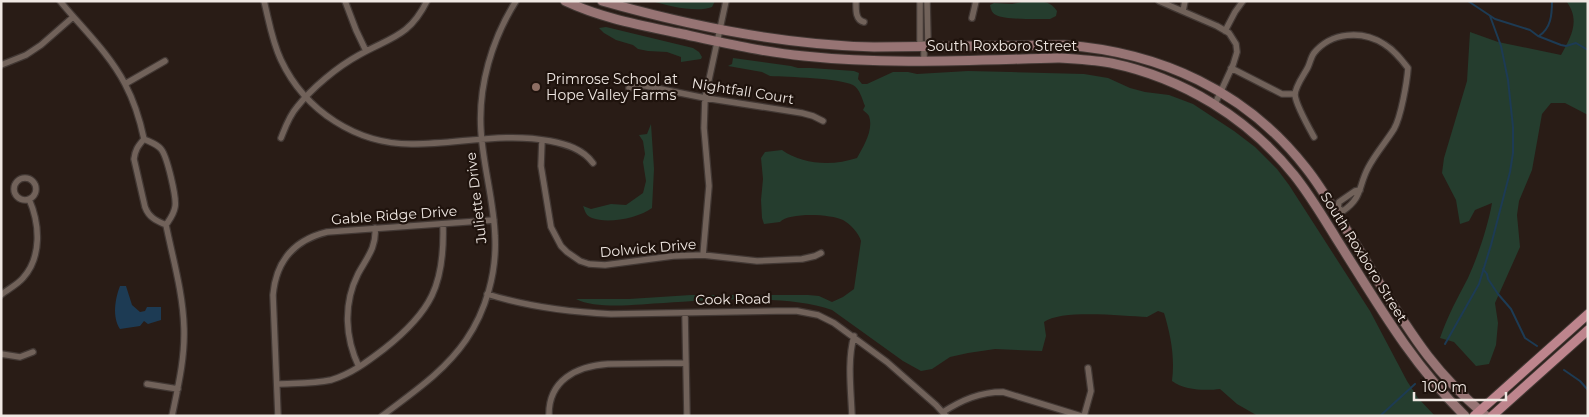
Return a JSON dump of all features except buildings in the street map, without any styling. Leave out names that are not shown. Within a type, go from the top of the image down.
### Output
[{"type":"main road","points":[[1480,414],[1588,314]]},
{"type":"main road","points":[[1492,416],[1588,330]]},
{"type":"street","points":[[60,1],[108,58],[125,84],[137,113],[144,139],[161,149],[166,158],[176,205],[174,213],[166,225],[179,283],[184,327],[183,360],[172,416]]},
{"type":"street","points":[[264,1],[280,58],[294,83],[322,113],[340,126],[384,142],[415,144],[511,138],[542,140],[571,147],[586,155],[593,163]]},
{"type":"street","points":[[345,1],[366,51]]},
{"type":"street","points":[[282,138],[296,108],[306,98],[344,64],[406,30],[417,19],[427,1]]},
{"type":"street","name":"Juliette Drive","points":[[382,416],[433,376],[457,352],[475,326],[488,294],[495,254],[494,220],[482,139],[482,96],[488,66],[500,31],[516,1]]},
{"type":"street","name":"South Roxboro Street","points":[[565,1],[610,18],[717,42],[772,52],[857,60],[1058,58],[1109,63],[1157,76],[1178,85],[1215,104],[1252,132],[1270,148],[1294,175],[1384,316],[1416,361],[1438,388],[1465,416]]},
{"type":"street","name":"South Roxboro Street","points":[[602,1],[720,29],[818,44],[848,47],[1064,45],[1112,50],[1185,73],[1243,107],[1269,128],[1307,169],[1336,209],[1419,344],[1480,414]]},
{"type":"street","points":[[703,255],[709,186],[704,128],[705,98],[726,1]]},
{"type":"street","points":[[856,1],[857,17],[860,21],[864,22]]},
{"type":"street","points":[[920,1],[920,42],[924,46]]},
{"type":"street","points":[[924,60],[924,46],[928,42],[927,1]]},
{"type":"street","points":[[972,18],[976,1]]},
{"type":"street","points":[[1159,1],[1229,33],[1236,44],[1237,52],[1215,104]]},
{"type":"street","points":[[1183,11],[1185,1]]},
{"type":"street","points":[[1225,31],[1242,1]]},
{"type":"street","points":[[1,65],[26,55],[41,45],[73,17]]},
{"type":"street","points":[[1314,138],[1297,103],[1295,94],[1314,53],[1324,44],[1337,37],[1353,34],[1368,36],[1383,43],[1408,68],[1408,78],[1395,127],[1376,154],[1362,180],[1360,190],[1357,199],[1343,211],[1336,209],[1339,202],[1360,190]]},
{"type":"street","points":[[125,84],[165,61]]},
{"type":"street","points":[[1231,68],[1282,94],[1295,94]]},
{"type":"street","name":"Nightfall Court","points":[[629,88],[641,85],[705,98],[802,113],[823,121]]},
{"type":"street","points":[[144,139],[138,146],[134,159],[145,207],[147,213],[152,218],[166,225]]},
{"type":"street","name":"Dolwick Drive","points":[[542,140],[541,166],[551,227],[561,246],[574,258],[588,264],[605,265],[673,256],[703,255],[756,261],[802,259],[821,253]]},
{"type":"street","points":[[26,177],[34,183],[34,196],[29,199],[21,200],[14,192],[14,185],[21,178],[26,177]]},
{"type":"street","points":[[1,295],[24,277],[34,258],[37,232],[35,215],[29,199]]},
{"type":"street","name":"Gable Ridge Drive","points":[[278,416],[273,295],[276,276],[286,258],[300,244],[327,232],[494,220]]},
{"type":"street","points":[[277,384],[317,382],[342,376],[359,367],[404,334],[430,300],[440,275],[444,249],[443,224]]},
{"type":"street","points":[[359,367],[348,335],[347,312],[357,277],[374,245],[375,228]]},
{"type":"street","name":"Cook Road","points":[[488,294],[521,304],[611,314],[777,311],[809,313],[829,319],[854,336],[887,362],[945,414]]},
{"type":"street","points":[[685,313],[687,416]]},
{"type":"street","points":[[852,416],[850,362],[854,336]]},
{"type":"street","points":[[1,354],[20,357],[33,352]]},
{"type":"street","points":[[549,416],[551,401],[558,385],[571,373],[580,369],[603,364],[686,363]]},
{"type":"street","points":[[945,414],[969,397],[990,392],[1003,392],[1082,416],[1091,391],[1088,368]]},
{"type":"street","points":[[147,384],[178,389]]},
{"type":"green space","points":[[652,1],[715,1],[712,7],[706,9],[691,9]]},
{"type":"green space","points":[[1026,1],[1048,3],[1057,11],[1056,16],[1050,19],[1000,17],[992,11],[990,5],[994,3],[1012,4]]},
{"type":"green space","points":[[1566,1],[1588,1],[1588,115],[1565,103],[1551,103],[1542,114],[1532,170],[1519,201],[1517,215],[1520,247],[1495,303],[1498,323],[1496,345],[1489,364],[1476,366],[1454,342],[1440,338],[1449,314],[1468,278],[1475,260],[1492,203],[1475,210],[1469,221],[1460,224],[1456,200],[1442,173],[1444,158],[1467,81],[1470,32],[1498,42],[1561,55],[1571,35],[1574,22],[1571,8]]},
{"type":"green space","points":[[606,27],[693,48],[702,57],[701,59],[681,62],[681,57],[667,52],[638,49],[633,45],[616,40],[599,28]]},
{"type":"green space","points":[[733,58],[798,68],[854,71],[859,73],[858,79],[862,84],[867,84],[893,72],[917,74],[968,71],[1084,74],[1108,78],[1130,88],[1169,95],[1193,104],[1255,147],[1277,169],[1370,311],[1407,381],[1418,398],[1435,416],[1258,416],[1237,404],[1220,389],[1195,389],[1172,381],[1173,355],[1170,339],[1164,313],[1158,311],[1147,317],[1078,314],[1052,318],[1044,322],[1046,336],[1042,351],[995,349],[968,353],[950,357],[932,369],[921,371],[903,361],[832,310],[813,305],[749,299],[607,305],[576,299],[629,299],[691,295],[808,295],[819,296],[832,302],[854,289],[861,241],[856,232],[846,222],[829,216],[801,215],[780,222],[764,224],[761,200],[763,179],[761,158],[765,152],[782,150],[799,159],[818,163],[848,161],[857,158],[870,127],[869,116],[863,110],[865,106],[859,92],[853,85],[837,81],[770,76],[762,72],[728,66],[732,64]]},
{"type":"green space","points":[[651,124],[654,169],[652,208],[639,215],[623,219],[599,220],[590,217],[583,206],[591,209],[611,204],[626,205],[643,193],[646,181],[643,162],[645,154],[643,141],[639,135],[647,134]]},
{"type":"water","points":[[120,286],[126,286],[132,305],[140,312],[145,311],[147,307],[161,307],[161,320],[148,324],[144,321],[140,326],[120,329],[117,324],[115,308]]},
{"type":"waterway","points":[[1468,1],[1495,19],[1530,30],[1538,36],[1561,45],[1566,46],[1576,43],[1588,50]]},
{"type":"waterway","points":[[1539,36],[1548,25],[1552,1]]},
{"type":"waterway","points":[[1445,344],[1479,284],[1510,172],[1513,153],[1513,127],[1508,80],[1501,46],[1490,16]]},
{"type":"waterway","points":[[1483,269],[1498,294],[1511,309],[1525,338],[1537,346]]},
{"type":"waterway","points":[[1564,370],[1580,381],[1588,390]]},
{"type":"waterway","points":[[1380,416],[1415,384]]},
{"type":"place","name":"Primrose School at Hope Valley Farms","points":[[536,87]]}]
